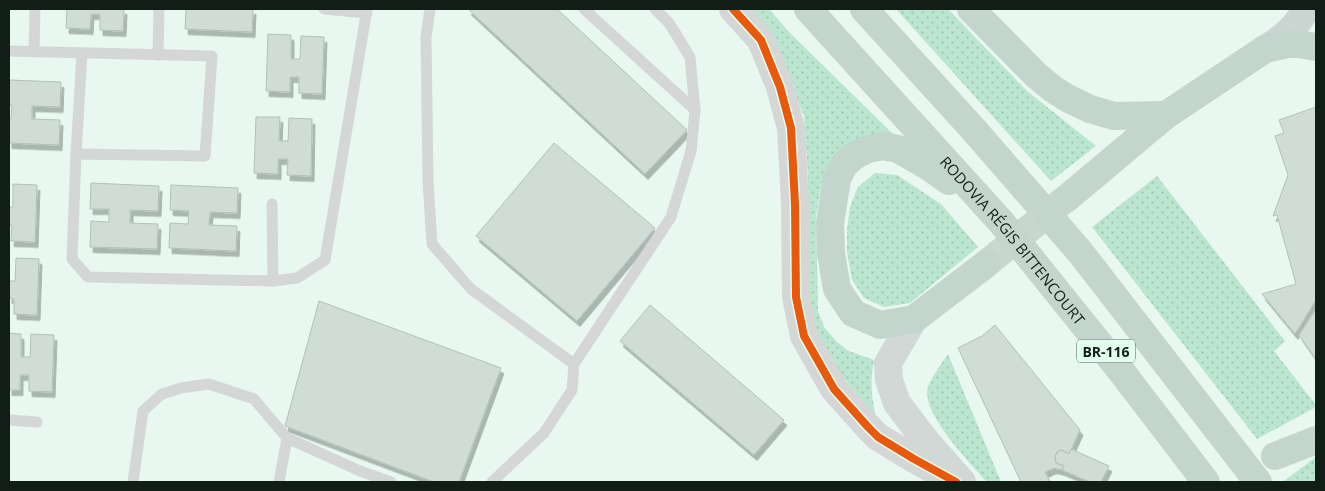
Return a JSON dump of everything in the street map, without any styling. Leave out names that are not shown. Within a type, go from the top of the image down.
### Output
[{"type":"highway","name":"RODOVIA RÉGIS BITTENCOURT","points":[[808,9],[1002,223],[1121,371],[1206,482]]},
{"type":"highway","name":"BR-116","points":[[864,9],[974,130],[1080,252],[1258,482]]},
{"type":"highway","points":[[971,9],[1036,75],[1052,89],[1067,98],[1090,109],[1114,116],[1166,116]]},
{"type":"highway","points":[[1066,199],[1166,116],[1265,49],[1288,44],[1316,47]]},
{"type":"highway","points":[[986,264],[914,319],[880,325],[853,313],[837,289],[831,252],[830,223],[837,178],[844,165],[854,156],[868,148],[883,146],[898,148],[929,166],[1002,223]]},
{"type":"highway","points":[[1275,456],[1316,440]]},
{"type":"main road","points":[[1265,49],[1287,34],[1306,9]]},
{"type":"main road","points":[[914,319],[888,363],[889,380],[897,403],[925,440],[962,482]]},
{"type":"street","points":[[733,9],[761,40],[780,87],[791,128],[795,204],[796,297],[804,336],[834,389],[878,437],[956,482]]},
{"type":"lane","points":[[34,52],[35,9]]},
{"type":"lane","points":[[158,55],[159,9]]},
{"type":"lane","points":[[82,53],[72,259],[88,276],[273,281],[297,278],[325,260],[367,11],[324,9]]},
{"type":"lane","points":[[430,9],[426,37],[428,181],[432,244],[471,289],[574,364]]},
{"type":"lane","points":[[584,9],[695,110]]},
{"type":"lane","points":[[492,482],[544,433],[572,390],[574,364],[670,217],[691,151],[695,110],[690,57],[669,24],[655,9]]},
{"type":"lane","points":[[9,51],[212,56],[205,156],[76,154]]},
{"type":"lane","points":[[272,204],[273,281]]},
{"type":"lane","points":[[133,482],[144,411],[162,394],[181,388],[209,384],[254,399],[287,438],[391,482]]},
{"type":"lane","points":[[9,420],[37,422]]},
{"type":"lane","points":[[279,482],[287,438]]},
{"type":"green space","points":[[749,9],[769,9],[789,32],[893,134],[842,155],[822,183],[816,215],[818,311],[824,327],[837,342],[849,351],[874,360],[872,388],[876,417],[836,369],[808,315],[808,176],[804,116],[789,77]]},
{"type":"green space","points":[[896,9],[948,9],[1027,91],[1096,146],[1051,181]]},
{"type":"green space","points":[[875,173],[897,175],[941,204],[978,247],[910,303],[884,307],[864,298],[852,280],[847,252],[850,207],[858,187]]},
{"type":"green space","points":[[1157,176],[1285,341],[1274,351],[1316,405],[1316,407],[1257,439],[1092,227]]},
{"type":"green space","points":[[948,354],[1001,482],[987,482],[948,437],[932,410],[928,398],[928,387]]},
{"type":"green space","points":[[1316,457],[1316,482],[1284,481]]},
{"type":"building","points":[[67,9],[124,9],[123,31],[100,30],[100,14],[91,14],[90,29],[66,28]]},
{"type":"building","points":[[186,9],[253,9],[252,32],[185,29]]},
{"type":"building","points":[[468,9],[557,9],[687,130],[645,174]]},
{"type":"building","points":[[268,34],[291,35],[291,59],[300,59],[301,36],[324,37],[322,94],[299,93],[299,77],[290,77],[290,92],[266,91]]},
{"type":"building","points":[[9,80],[61,82],[60,107],[32,106],[32,119],[60,120],[59,145],[9,143],[9,118],[11,118],[12,105],[9,105]]},
{"type":"building","points":[[1316,107],[1316,300],[1295,334],[1262,294],[1296,284],[1277,215],[1273,216],[1288,175],[1275,136],[1284,133],[1279,120]]},
{"type":"building","points":[[256,117],[280,117],[279,141],[288,141],[289,118],[312,119],[311,176],[287,175],[288,159],[278,159],[278,174],[254,173]]},
{"type":"building","points":[[554,143],[655,228],[577,321],[476,236]]},
{"type":"building","points":[[91,183],[159,186],[158,211],[130,210],[130,223],[158,224],[157,249],[90,247],[91,221],[109,222],[109,209],[90,209]]},
{"type":"building","points":[[13,184],[37,185],[35,242],[11,241],[12,225],[9,225],[9,207],[13,207]]},
{"type":"building","points":[[171,185],[238,188],[237,213],[210,212],[209,225],[237,226],[236,251],[169,248],[170,223],[188,224],[189,211],[170,210]]},
{"type":"building","points":[[16,258],[39,259],[37,315],[14,314],[14,299],[9,298],[9,281],[15,281]]},
{"type":"building","points":[[319,301],[501,368],[459,482],[434,482],[285,426]]},
{"type":"building","points":[[650,305],[784,420],[754,455],[620,341]]},
{"type":"building","points":[[1316,309],[1316,359],[1299,335]]},
{"type":"building","points":[[995,325],[1080,430],[1069,454],[1061,450],[1057,452],[1055,457],[1056,463],[1064,466],[1062,470],[1054,468],[1045,472],[1050,482],[1021,482],[958,348],[982,336]]},
{"type":"building","points":[[9,333],[21,334],[21,357],[30,357],[31,334],[54,335],[52,392],[29,391],[29,375],[20,375],[20,390],[9,390]]},
{"type":"building","points":[[1071,449],[1109,466],[1101,482],[1090,482],[1062,470],[1064,466],[1056,463],[1055,457],[1057,452],[1061,450],[1069,454]]},
{"type":"tunnel","points":[[986,264],[1064,200]]},
{"type":"cycle path","points":[[733,9],[761,40],[780,87],[791,128],[795,204],[796,297],[804,336],[834,389],[878,437],[956,482]]}]
